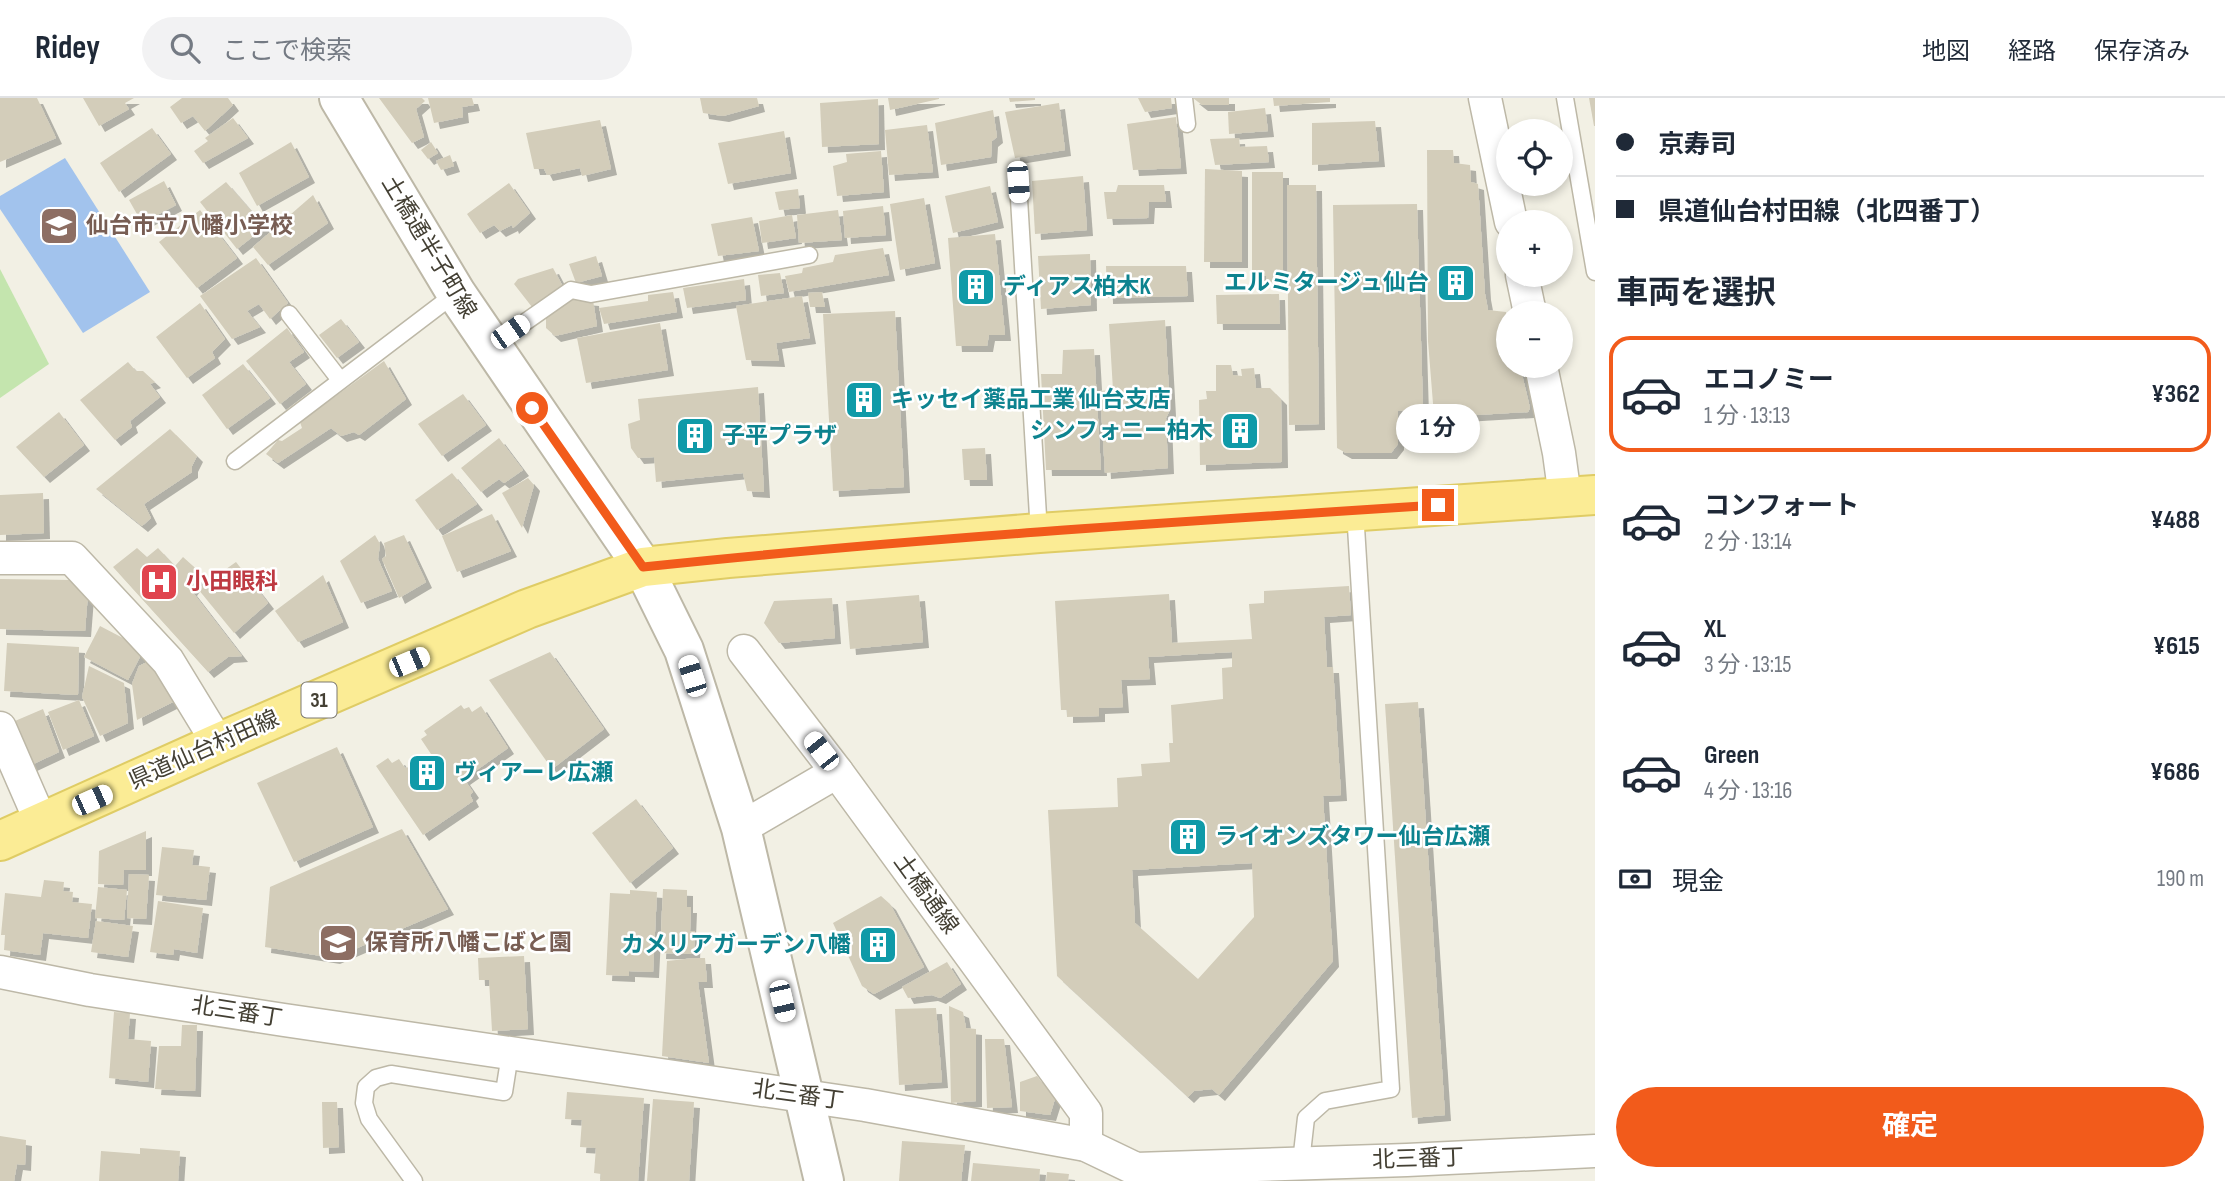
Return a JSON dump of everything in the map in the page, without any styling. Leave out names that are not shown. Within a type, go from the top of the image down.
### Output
[{"type":"main road","name":"31","points":[[643,567],[1039,533],[1580,496]]},
{"type":"main road","name":"県道仙台村田線","points":[[0,841],[527,609],[643,567]]},
{"type":"street","name":"土橋通半子町線","points":[[339,98],[490,346],[643,567],[684,650],[741,828],[824,1181]]},
{"type":"street","points":[[1485,98],[1508,210]]},
{"type":"street","points":[[1543,378],[1559,453],[1580,496]]},
{"type":"street","points":[[0,558],[72,558],[168,661],[218,743]]},
{"type":"street","name":"土橋通線","points":[[744,651],[837,772],[1086,1113],[1086,1145]]},
{"type":"street","points":[[0,727],[41,822]]},
{"type":"street","points":[[741,828],[837,772]]},
{"type":"street","name":"北三番丁","points":[[0,972],[90,990],[865,1105],[1086,1145],[1136,1169],[1301,1162],[1406,1171],[1595,1151]]},
{"type":"lane","points":[[1184,98],[1187,124]]},
{"type":"lane","points":[[1564,98],[1595,272]]},
{"type":"lane","points":[[1018,182],[1039,533]]},
{"type":"lane","points":[[490,346],[571,290],[591,294],[809,255]]},
{"type":"lane","points":[[236,461],[456,293]]},
{"type":"lane","points":[[289,314],[340,380]]},
{"type":"lane","points":[[1301,1162],[1306,1118],[1325,1101],[1391,1089],[1355,511]]},
{"type":"lane","points":[[414,1181],[369,1119],[364,1103],[366,1087],[376,1078],[391,1074],[504,1092],[510,1054]]},
{"type":"green space","points":[[0,269],[49,364],[0,398]]},
{"type":"water","points":[[65,158],[150,292],[83,333],[0,209],[0,196]]},
{"type":"building","points":[[0,98],[37,98],[56,138],[0,162]]},
{"type":"building","points":[[83,98],[134,98],[125,103],[129,109],[99,126]]},
{"type":"building","points":[[182,98],[228,98],[233,105],[205,131],[193,116],[181,123],[170,107]]},
{"type":"building","points":[[379,98],[422,98],[425,101],[416,109],[424,137],[412,143]]},
{"type":"building","points":[[428,98],[472,98],[474,105],[462,107],[463,117],[434,123]]},
{"type":"building","points":[[700,98],[757,98],[759,106],[723,116],[703,113]]},
{"type":"building","points":[[888,98],[939,98],[939,99],[890,110]]},
{"type":"building","points":[[1009,98],[1035,98],[1035,100],[1010,102]]},
{"type":"building","points":[[1138,98],[1171,98],[1172,108],[1145,112]]},
{"type":"building","points":[[1193,98],[1229,98],[1229,105],[1202,105]]},
{"type":"building","points":[[1273,98],[1330,98],[1330,102],[1274,106]]},
{"type":"building","points":[[1589,98],[1595,98],[1595,126],[1594,126]]},
{"type":"building","points":[[878,99],[879,144],[822,147],[820,103]]},
{"type":"building","points":[[1059,103],[1065,150],[1015,158],[1005,112]]},
{"type":"building","points":[[1265,108],[1268,131],[1229,134],[1228,112]]},
{"type":"building","points":[[993,110],[997,137],[992,141],[991,157],[941,165],[935,123]]},
{"type":"building","points":[[1176,117],[1181,168],[1133,170],[1127,124]]},
{"type":"building","points":[[233,118],[248,138],[203,163],[194,151],[208,141],[205,138]]},
{"type":"building","points":[[600,120],[611,169],[582,176],[580,168],[547,175],[544,169],[534,169],[526,133]]},
{"type":"building","points":[[1375,121],[1379,161],[1312,165],[1312,123]]},
{"type":"building","points":[[927,125],[933,172],[889,175],[885,130]]},
{"type":"building","points":[[152,128],[171,154],[119,192],[100,163]]},
{"type":"building","points":[[784,131],[791,173],[728,184],[718,143]]},
{"type":"building","points":[[1239,138],[1240,147],[1267,146],[1269,162],[1215,165],[1210,139]]},
{"type":"building","points":[[291,142],[309,177],[257,206],[239,173]]},
{"type":"building","points":[[431,142],[438,153],[428,159],[421,150]]},
{"type":"building","name":"エルミタージュ仙台","points":[[1427,150],[1453,150],[1454,163],[1470,165],[1471,182],[1478,184],[1485,294],[1488,310],[1496,311],[1496,378],[1523,378],[1530,408],[1528,412],[1460,416],[1456,419],[1434,416],[1428,341]]},
{"type":"building","points":[[881,151],[884,192],[837,196],[833,166],[847,162],[846,154]]},
{"type":"building","points":[[450,155],[454,166],[441,170],[436,161]]},
{"type":"building","points":[[1205,169],[1242,171],[1242,262],[1204,262]]},
{"type":"building","points":[[1252,172],[1283,172],[1283,283],[1267,282],[1266,276],[1252,274]]},
{"type":"building","points":[[1083,176],[1087,230],[1035,234],[1032,181]]},
{"type":"building","points":[[164,181],[176,205],[142,223],[129,200]]},
{"type":"building","points":[[226,182],[265,227],[237,249],[200,202]]},
{"type":"building","points":[[509,183],[530,213],[513,228],[512,225],[500,231],[494,225],[480,233],[467,214]]},
{"type":"building","points":[[1118,185],[1164,185],[1166,202],[1149,202],[1148,218],[1107,219],[1104,192],[1116,192]]},
{"type":"building","points":[[1287,185],[1316,185],[1319,424],[1289,425]]},
{"type":"building","points":[[990,186],[998,222],[953,233],[945,196]]},
{"type":"building","points":[[798,189],[800,208],[779,210],[775,192]]},
{"type":"building","points":[[313,195],[328,223],[268,265],[253,247]]},
{"type":"building","points":[[924,198],[935,263],[900,270],[890,204]]},
{"type":"building","points":[[1417,204],[1423,409],[1398,411],[1398,444],[1391,453],[1346,453],[1337,448],[1333,205]]},
{"type":"building","points":[[883,206],[886,235],[845,238],[843,211]]},
{"type":"building","points":[[200,210],[237,258],[197,288],[159,242]]},
{"type":"building","points":[[838,210],[842,240],[799,243],[797,215]]},
{"type":"building","points":[[792,215],[796,238],[762,243],[759,221]]},
{"type":"building","points":[[752,217],[759,251],[718,256],[711,224]]},
{"type":"building","name":"ディアス柏木K","points":[[995,234],[1005,335],[989,335],[987,346],[956,346],[948,238]]},
{"type":"building","points":[[883,248],[889,275],[789,292],[785,276],[802,273],[803,268],[833,262],[835,255]]},
{"type":"building","points":[[1090,254],[1091,305],[1041,309],[1038,256]]},
{"type":"building","points":[[596,256],[602,276],[576,283],[569,264]]},
{"type":"building","points":[[256,258],[288,303],[270,319],[259,304],[247,311],[260,327],[232,339],[200,296]]},
{"type":"building","points":[[1106,266],[1186,266],[1188,296],[1107,298]]},
{"type":"building","points":[[553,268],[562,285],[532,307],[514,284],[518,279]]},
{"type":"building","points":[[780,273],[784,293],[761,296],[758,275]]},
{"type":"building","points":[[744,279],[746,300],[687,308],[683,288]]},
{"type":"building","points":[[673,292],[677,312],[604,324],[599,308],[648,301],[648,295]]},
{"type":"building","points":[[822,292],[825,307],[810,307],[808,293]]},
{"type":"building","points":[[1279,294],[1280,324],[1217,324],[1216,295]]},
{"type":"building","points":[[802,296],[810,338],[776,343],[779,361],[746,360],[736,306]]},
{"type":"building","points":[[571,300],[593,300],[597,326],[555,336],[546,328],[546,317]]},
{"type":"building","points":[[200,303],[225,339],[212,352],[215,358],[187,378],[156,337]]},
{"type":"building","name":"キッセイ薬品工業 仙台支店","points":[[895,311],[904,487],[833,491],[823,314]]},
{"type":"building","points":[[341,319],[359,342],[337,358],[319,335]]},
{"type":"building","points":[[1165,320],[1170,410],[1166,418],[1168,468],[1105,473],[1100,391],[1113,390],[1109,324]]},
{"type":"building","points":[[660,323],[668,370],[586,383],[577,338]]},
{"type":"building","points":[[287,328],[304,352],[289,362],[306,384],[280,404],[246,361]]},
{"type":"building","points":[[1094,349],[1101,470],[1046,470],[1041,374],[1062,374],[1063,350]]},
{"type":"building","points":[[384,361],[406,399],[359,435],[354,432],[341,436],[331,428],[278,463],[266,454],[278,440],[282,441],[302,428],[300,422]]},
{"type":"building","points":[[128,362],[136,371],[143,371],[155,382],[150,384],[160,397],[130,421],[132,427],[115,440],[80,400]]},
{"type":"building","points":[[243,364],[270,398],[227,429],[202,395]]},
{"type":"building","name":"シンフォニー柏木","points":[[1216,365],[1231,365],[1233,375],[1242,376],[1241,369],[1254,368],[1256,388],[1270,388],[1281,399],[1282,462],[1200,465],[1199,400],[1207,399],[1206,391],[1216,391]]},
{"type":"building","name":"子平プラザ","points":[[758,387],[764,492],[747,491],[743,473],[656,482],[654,457],[638,458],[631,448],[628,424],[640,420],[638,399]]},
{"type":"building","points":[[463,394],[486,425],[442,456],[418,424]]},
{"type":"building","points":[[59,412],[84,445],[44,477],[16,447]]},
{"type":"building","points":[[170,429],[197,456],[192,472],[144,504],[151,518],[142,526],[96,489]]},
{"type":"building","points":[[499,438],[523,470],[504,483],[499,479],[481,492],[461,468]]},
{"type":"building","points":[[985,448],[987,480],[964,480],[962,449]]},
{"type":"building","points":[[452,473],[477,504],[437,530],[415,500]]},
{"type":"building","points":[[528,478],[534,485],[522,528],[502,493]]},
{"type":"building","points":[[43,493],[44,533],[0,535],[0,495]]},
{"type":"building","points":[[492,514],[511,551],[457,572],[442,536]]},
{"type":"building","points":[[375,535],[380,544],[378,559],[392,591],[361,603],[340,561]]},
{"type":"building","points":[[404,535],[426,582],[399,598],[382,559],[386,556],[384,543]]},
{"type":"building","points":[[137,548],[147,557],[158,548],[175,566],[183,557],[202,574],[191,590],[242,656],[228,657],[208,672],[113,567]]},
{"type":"building","points":[[236,562],[268,603],[234,633],[198,589]]},
{"type":"building","points":[[323,575],[343,622],[298,642],[275,611]]},
{"type":"building","points":[[0,579],[74,580],[88,593],[85,631],[0,629]]},
{"type":"building","name":"ライオンズタワー仙台広瀬","points":[[1349,586],[1351,615],[1324,617],[1327,667],[1333,667],[1341,795],[1323,796],[1333,961],[1219,1095],[1212,1089],[1194,1091],[1188,1097],[1057,976],[1048,810],[1118,807],[1117,778],[1142,776],[1141,764],[1170,762],[1169,743],[1173,743],[1171,705],[1223,699],[1222,668],[1232,667],[1232,652],[1148,657],[1150,679],[1121,680],[1123,707],[1099,708],[1099,716],[1067,717],[1067,710],[1061,710],[1055,601],[1169,594],[1172,643],[1252,639],[1249,604],[1264,603],[1264,591]],"holes":[[[1252,863],[1254,917],[1198,979],[1135,923],[1132,870]]]},
{"type":"building","points":[[919,595],[923,642],[850,649],[846,601]]},
{"type":"building","points":[[832,598],[835,638],[779,643],[764,623],[774,601]]},
{"type":"building","points":[[100,626],[144,649],[128,680],[84,657]]},
{"type":"building","points":[[7,643],[79,647],[78,695],[4,691]]},
{"type":"building","points":[[550,652],[604,729],[552,769],[489,680]]},
{"type":"building","points":[[153,659],[173,702],[137,720],[132,684],[139,666]]},
{"type":"building","points":[[89,666],[124,683],[128,723],[100,736],[82,697]]},
{"type":"building","points":[[79,700],[94,736],[63,750],[48,712]]},
{"type":"building","points":[[1418,702],[1445,1115],[1412,1118],[1385,704]]},
{"type":"building","name":"ヴィアーレ広瀬","points":[[461,705],[464,709],[469,707],[472,712],[481,706],[508,748],[464,779],[473,792],[470,795],[473,801],[423,835],[376,766],[388,758],[392,763],[399,759],[405,768],[414,766],[431,754],[421,739],[427,735],[424,731]]},
{"type":"building","points":[[43,709],[59,752],[29,766],[8,724]]},
{"type":"building","points":[[337,747],[373,827],[294,862],[257,783]]},
{"type":"building","points":[[636,799],[673,848],[630,883],[592,833]]},
{"type":"building","points":[[402,829],[448,909],[334,958],[265,947],[270,887]]},
{"type":"building","points":[[146,831],[146,870],[124,870],[123,885],[98,884],[99,851]]},
{"type":"building","points":[[162,847],[194,850],[192,865],[210,867],[206,900],[156,895]]},
{"type":"building","points":[[129,874],[149,875],[146,919],[127,918]]},
{"type":"building","points":[[44,880],[64,882],[63,891],[73,892],[72,902],[92,904],[88,938],[43,933],[40,955],[4,950],[5,935],[1,935],[5,893],[41,897]]},
{"type":"building","points":[[98,887],[127,890],[124,920],[95,918]]},
{"type":"building","points":[[663,889],[687,890],[687,907],[691,907],[690,931],[695,931],[694,954],[660,953]]},
{"type":"building","points":[[630,890],[657,892],[653,972],[629,971],[629,976],[606,975],[610,893],[630,894]]},
{"type":"building","name":"カメリアガーデン八幡","points":[[881,896],[890,904],[924,967],[874,994],[862,986],[833,923]]},
{"type":"building","points":[[158,901],[203,908],[197,953],[174,949],[173,955],[150,952]]},
{"type":"building","points":[[96,921],[133,926],[128,957],[91,952]]},
{"type":"building","points":[[524,956],[528,1029],[492,1031],[489,980],[479,980],[478,958]]},
{"type":"building","points":[[705,958],[707,982],[698,982],[709,1063],[662,1056],[667,961]]},
{"type":"building","points":[[947,962],[961,984],[940,998],[932,995],[908,998],[902,987]]},
{"type":"building","points":[[949,1006],[963,1012],[966,1028],[976,1029],[976,1101],[951,1103]]},
{"type":"building","points":[[936,1008],[942,1082],[899,1085],[895,1009]]},
{"type":"building","points":[[114,1012],[130,1013],[128,1039],[151,1041],[148,1082],[109,1078]]},
{"type":"building","points":[[182,1025],[197,1025],[195,1091],[155,1089],[159,1046],[181,1046]]},
{"type":"building","points":[[985,1039],[1004,1039],[1012,1107],[987,1108]]},
{"type":"building","points":[[1037,1076],[1055,1099],[1050,1115],[1020,1111],[1020,1082]]},
{"type":"building","points":[[567,1092],[644,1098],[638,1181],[600,1181],[601,1174],[594,1173],[596,1148],[580,1147],[582,1120],[565,1119]]},
{"type":"building","points":[[653,1099],[694,1102],[689,1181],[647,1181]]},
{"type":"building","points":[[322,1102],[337,1102],[339,1147],[323,1148]]},
{"type":"building","points":[[0,1136],[26,1140],[25,1165],[17,1164],[14,1181],[0,1181]]},
{"type":"building","points":[[902,1141],[965,1145],[961,1181],[899,1181]]},
{"type":"building","points":[[140,1148],[180,1151],[178,1181],[99,1181],[101,1151],[140,1154]]},
{"type":"building","points":[[973,1163],[1040,1169],[1039,1181],[971,1181]]},
{"type":"building","points":[[1047,1172],[1069,1174],[1068,1181],[1046,1181]]},
{"type":"place","name":"仙台市立八幡小学校","points":[[59,226]]},
{"type":"place","name":"エルミタージュ仙台","points":[[1456,283]]},
{"type":"place","name":"ディアス柏木K","points":[[976,287]]},
{"type":"place","name":"キッセイ薬品工業 仙台支店","points":[[864,400]]},
{"type":"place","name":"シンフォニー柏木","points":[[1240,431]]},
{"type":"place","name":"子平プラザ","points":[[695,436]]},
{"type":"place","name":"小田眼科","points":[[159,582]]},
{"type":"place","name":"ヴィアーレ広瀬","points":[[427,773]]},
{"type":"place","name":"ライオンズタワー仙台広瀬","points":[[1188,837]]},
{"type":"place","name":"保育所八幡こばと園","points":[[338,943]]},
{"type":"place","name":"カメリアガーデン八幡","points":[[878,945]]},
{"type":"route","points":[[532,408],[643,567],[1039,533],[1438,505]]}]
